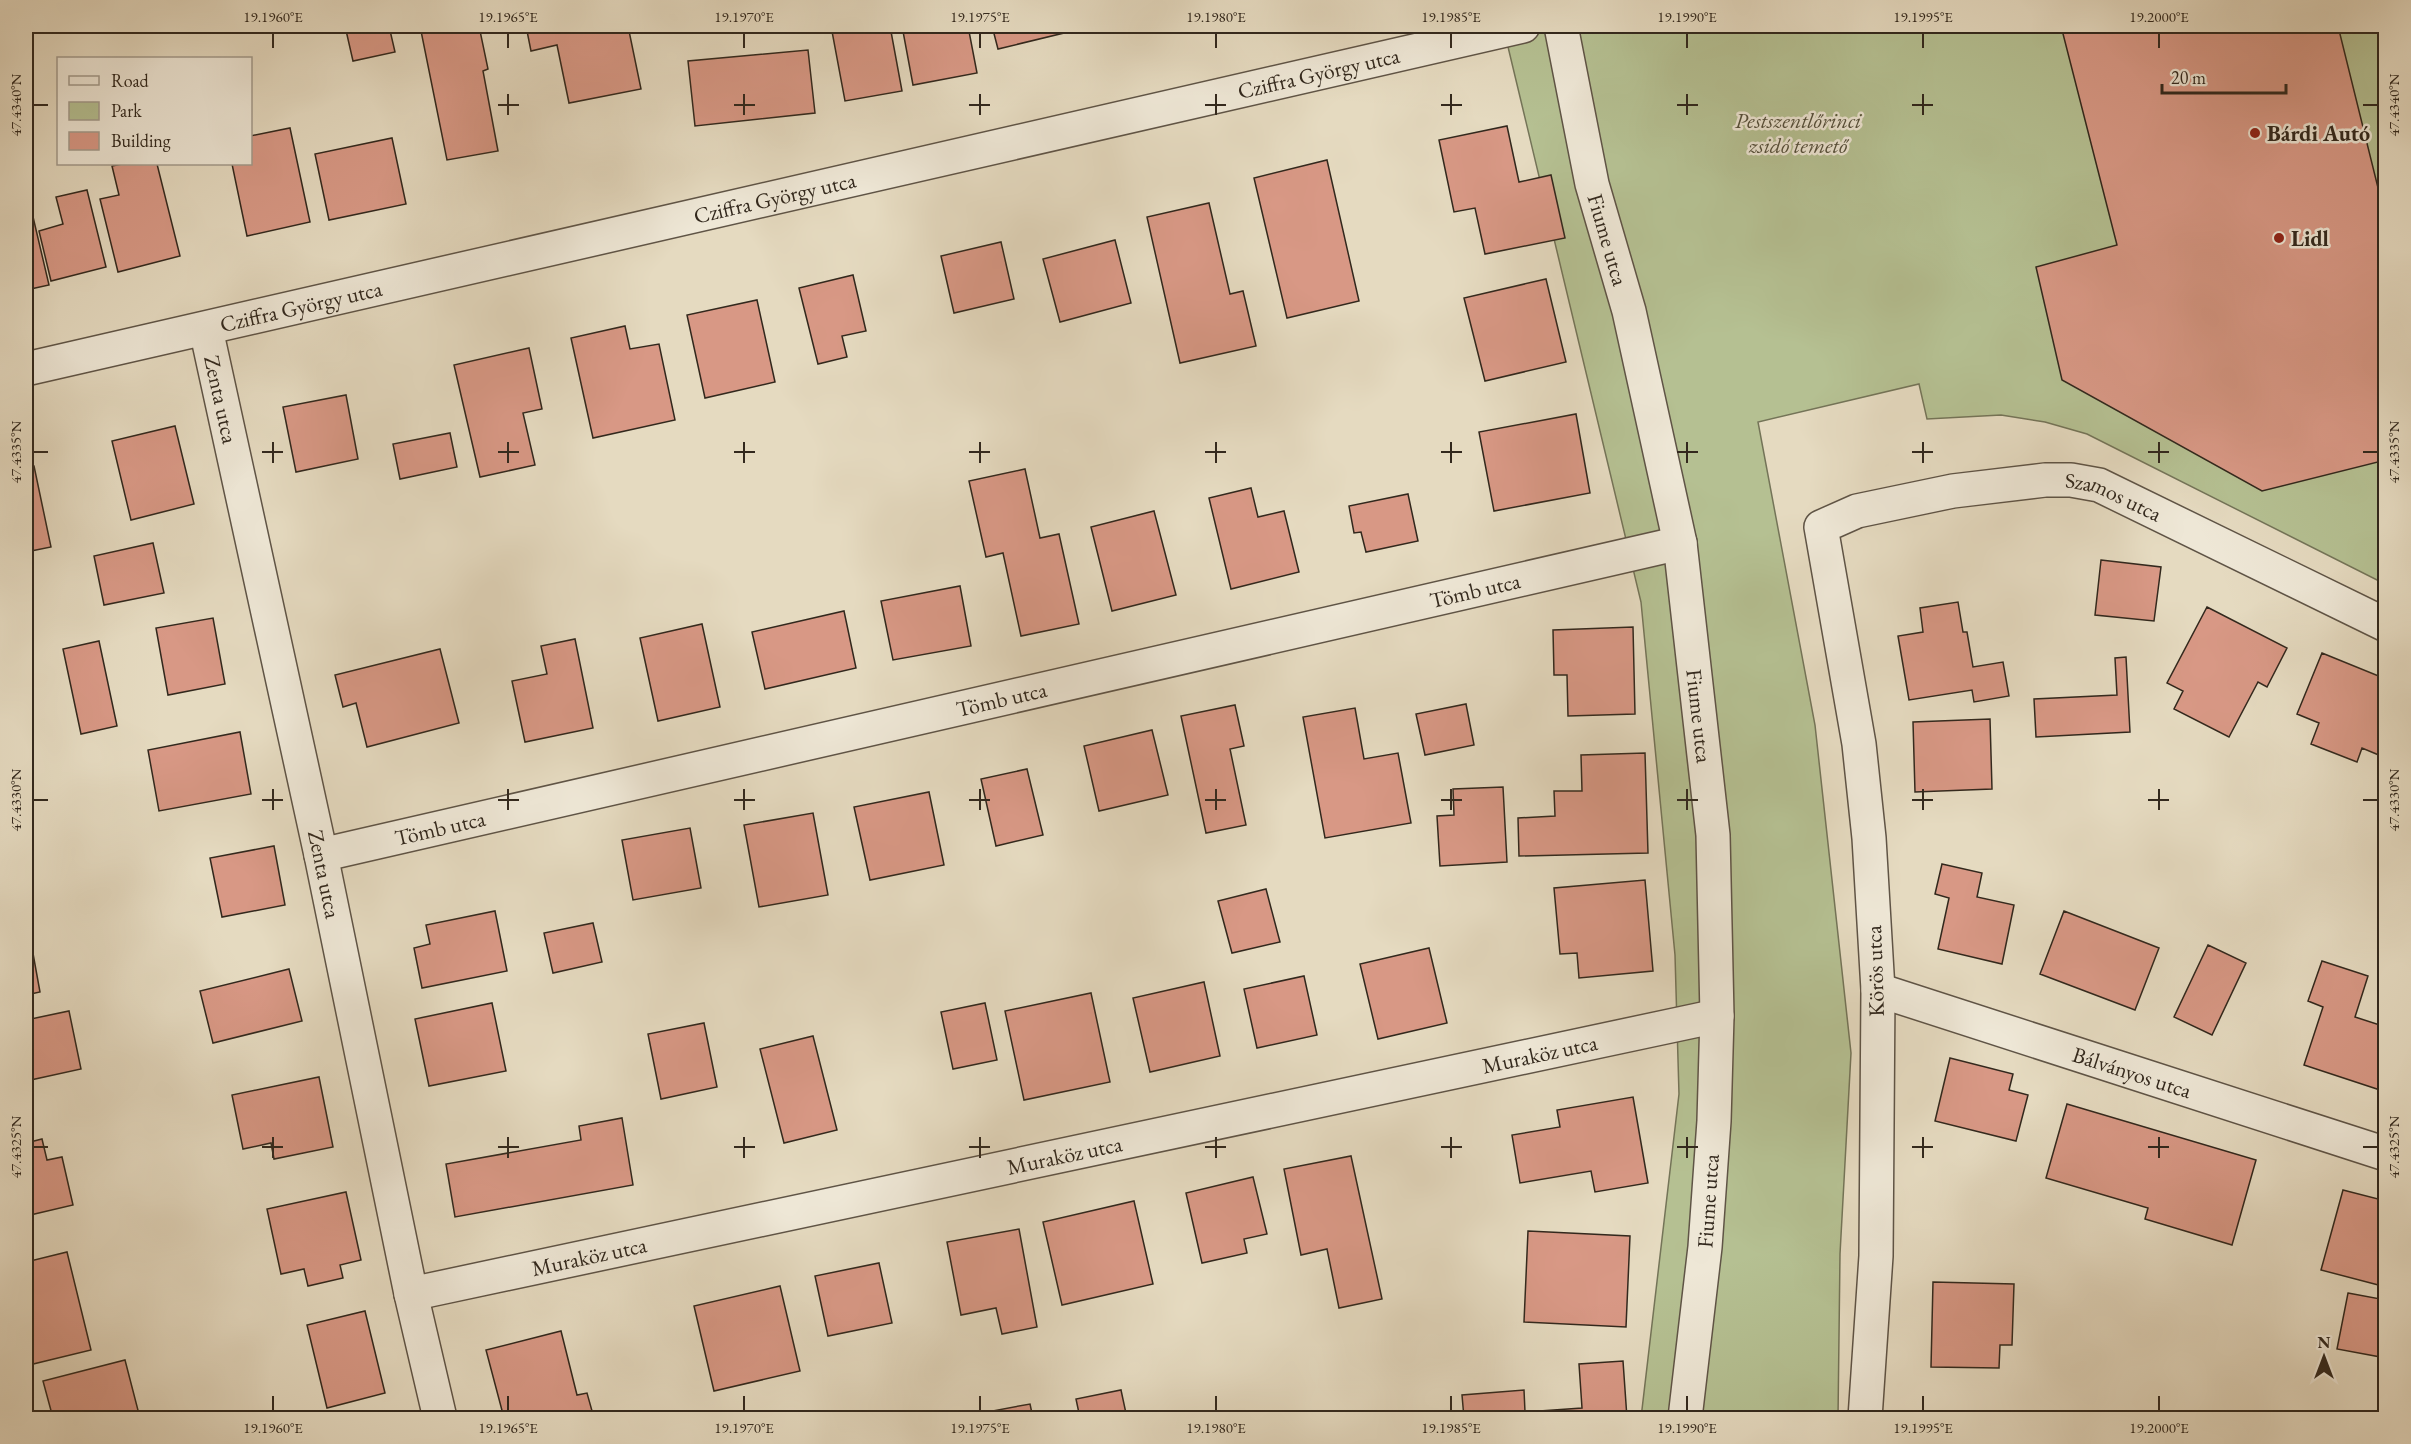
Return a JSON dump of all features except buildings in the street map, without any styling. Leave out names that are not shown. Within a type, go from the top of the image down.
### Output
[{"type":"street","name":"Cziffra György utca","points":[[26,369],[1523,26]]},
{"type":"street","name":"Fiume utca","points":[[1561,26],[1592,184],[1629,311],[1680,543],[1713,834],[1717,1016],[1714,1121],[1705,1247],[1685,1419]]},
{"type":"street","name":"Zenta utca","points":[[206,329],[321,855],[411,1294],[440,1419]]},
{"type":"street","name":"Szamos utca","points":[[1821,527],[1857,511],[1953,491],[2046,480],[2090,483],[2099,485],[2385,625]]},
{"type":"street","name":"Körös utca","points":[[1821,527],[1859,744],[1869,838],[1878,990],[1876,1256],[1865,1419]]},
{"type":"street","name":"Tömb utca","points":[[321,855],[1680,543]]},
{"type":"street","name":"Bálványos utca","points":[[1878,990],[2385,1154]]},
{"type":"street","name":"Muraköz utca","points":[[411,1294],[1717,1016]]},
{"type":"green space","name":"Pestszentlőrinci zsidó temető","points":[[1503,26],[2385,26],[2385,584],[2087,434],[2045,422],[2001,415],[1927,419],[1919,384],[1758,422],[1815,725],[1851,1053],[1840,1254],[1838,1418],[1641,1418],[1679,1094],[1675,955],[1641,602]]},
{"type":"place","name":"Bárdi Autó","points":[[2255,133]]},
{"type":"place","name":"Lidl","points":[[2279,238]]}]
